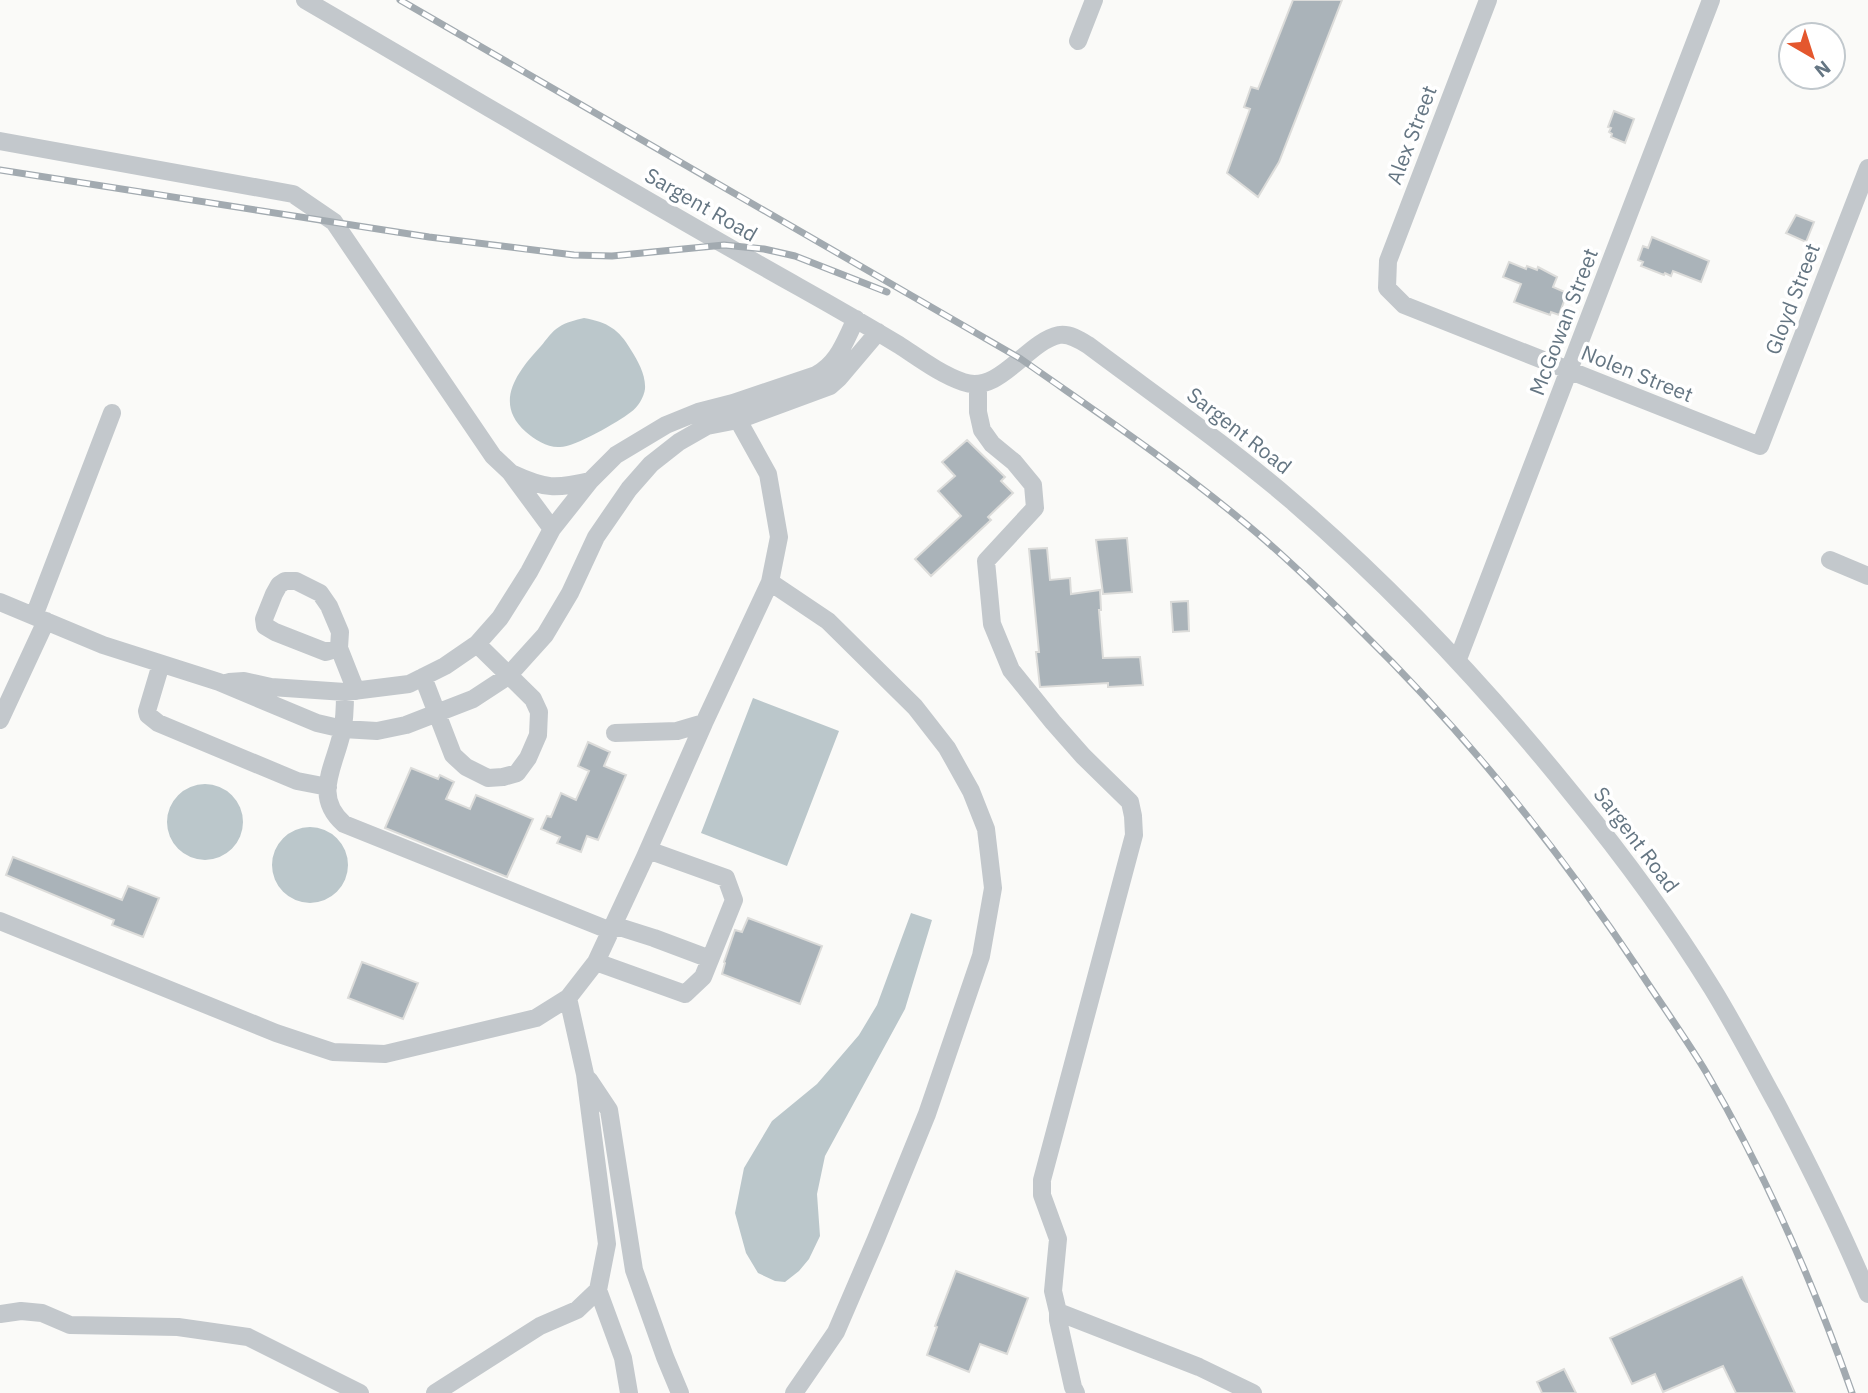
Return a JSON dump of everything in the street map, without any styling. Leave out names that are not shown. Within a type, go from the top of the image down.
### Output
[{"type":"street","name":"Sargent Road","points":[[305,0],[964,383],[978,385],[992,380],[1043,342],[1060,335],[1075,337],[1291,500],[1368,570],[1458,659],[1543,757],[1604,833],[1664,915],[1713,988],[1759,1071],[1809,1166],[1868,1294]]},
{"type":"street","points":[[1078,41],[1094,0]]},
{"type":"street","name":"Alex Street","points":[[1387,288],[1388,261],[1488,0]]},
{"type":"street","name":"McGowan Street","points":[[1458,659],[1711,0]]},
{"type":"street","points":[[0,141],[293,194],[334,222],[493,456],[510,472],[552,528]]},
{"type":"street","name":"Gloyd Street","points":[[1760,446],[1868,168]]},
{"type":"street","name":"Nolen Street","points":[[1387,288],[1404,305],[1760,446]]},
{"type":"street","points":[[0,602],[103,645],[219,682],[317,723],[343,729],[377,731],[406,725],[474,699],[508,676],[545,635],[570,593],[596,537],[629,489],[651,464],[679,442],[707,426],[827,369],[834,361],[856,318]]},
{"type":"street","points":[[219,682],[244,681],[271,687],[351,692],[409,684],[445,666],[477,644],[500,618],[516,595],[552,528],[590,481],[616,456],[666,425],[698,412],[736,412],[830,386],[878,332]]},
{"type":"street","points":[[978,385],[978,412],[982,430],[992,444],[1014,462],[1033,485],[1035,508],[986,561],[992,624],[1011,670],[1083,756],[1130,802],[1135,835],[1042,1180],[1042,1195],[1058,1239],[1053,1291],[1076,1393]]},
{"type":"street","points":[[0,921],[276,1033],[333,1052],[385,1054],[536,1018],[568,998],[596,962],[771,582],[779,537],[768,474],[736,412]]},
{"type":"street","points":[[0,720],[40,618],[112,413]]},
{"type":"street","points":[[510,472],[537,485],[569,486],[590,481]]},
{"type":"street","points":[[1830,560],[1868,576]]},
{"type":"street","points":[[339,648],[326,652],[265,626],[264,619],[279,585],[285,581],[296,582],[320,593],[340,632],[339,648],[351,692],[326,799],[333,815],[344,824],[612,928],[654,938],[710,959]]},
{"type":"street","points":[[771,582],[828,621],[915,707],[947,748],[971,791],[986,830],[993,888],[981,956],[927,1114],[836,1332],[794,1393]]},
{"type":"street","points":[[423,677],[453,755],[466,767],[488,778],[503,778],[517,773],[528,758],[538,735],[539,712],[533,699],[477,644]]},
{"type":"street","points":[[161,664],[147,711],[158,723],[297,781],[328,787]]},
{"type":"street","points":[[615,733],[677,731],[704,723]]},
{"type":"street","points":[[596,962],[685,994],[703,977],[734,900],[726,878],[648,850]]},
{"type":"street","points":[[568,998],[585,1074],[607,1244],[598,1290],[623,1358],[629,1393]]},
{"type":"street","points":[[585,1074],[609,1111],[634,1270],[680,1393]]},
{"type":"street","points":[[435,1393],[530,1332],[577,1310],[598,1290]]},
{"type":"street","points":[[0,1314],[21,1311],[42,1313],[70,1325],[178,1327],[248,1336],[360,1393]]},
{"type":"street","points":[[1058,1312],[1199,1367],[1253,1393]]},
{"type":"shaded area","points":[[584,318],[606,324],[622,337],[641,368],[644,392],[634,410],[607,427],[567,446],[551,446],[533,438],[516,421],[511,410],[512,388],[524,366],[554,331]]},
{"type":"shaded area","points":[[753,698],[839,731],[787,866],[701,833]]},
{"type":"shaded area","points":[[198,784],[212,784],[226,790],[237,801],[243,822],[240,837],[232,849],[212,860],[198,860],[184,854],[173,843],[167,829],[167,815],[173,801],[184,790]]},
{"type":"shaded area","points":[[303,827],[317,827],[331,833],[342,844],[348,865],[345,880],[337,892],[317,903],[303,903],[289,897],[278,886],[272,872],[272,858],[278,844],[289,833]]},
{"type":"shaded area","points":[[911,913],[932,920],[905,1009],[825,1156],[817,1194],[820,1236],[809,1259],[799,1271],[785,1282],[775,1281],[758,1273],[746,1253],[735,1213],[744,1168],[772,1121],[817,1084],[859,1035],[877,1005]]},
{"type":"building","points":[[1293,0],[1342,0],[1279,162],[1258,197],[1227,173],[1250,109],[1244,107],[1251,87],[1258,89]]},
{"type":"building","points":[[1614,111],[1634,119],[1625,143],[1611,137],[1609,132],[1611,128],[1608,127]]},
{"type":"building","points":[[1796,215],[1814,222],[1806,242],[1786,233]]},
{"type":"building","points":[[1652,237],[1709,261],[1701,282],[1673,271],[1671,276],[1665,273],[1664,275],[1641,266],[1643,262],[1638,260],[1643,246],[1648,248]]},
{"type":"building","points":[[1509,262],[1526,269],[1527,266],[1537,270],[1538,267],[1557,277],[1553,287],[1567,293],[1559,315],[1551,312],[1550,315],[1514,302],[1521,284],[1503,277]]},
{"type":"building","points":[[967,440],[1005,477],[1001,481],[1013,493],[988,517],[991,520],[931,576],[915,559],[961,516],[938,491],[955,476],[942,462]]},
{"type":"building","points":[[1127,538],[1132,592],[1103,594],[1096,540]]},
{"type":"building","points":[[1047,548],[1050,580],[1070,578],[1071,594],[1100,590],[1103,658],[1140,657],[1143,685],[1108,687],[1108,683],[1040,687],[1029,549]]},
{"type":"building","points":[[1188,601],[1189,631],[1173,632],[1171,602]]},
{"type":"building","points":[[588,742],[610,752],[604,766],[626,775],[598,840],[587,836],[581,852],[557,843],[560,837],[541,829],[547,816],[551,817],[561,793],[576,800],[589,771],[578,766]]},
{"type":"building","points":[[411,768],[438,779],[440,775],[454,782],[446,799],[470,809],[476,795],[533,819],[507,877],[385,828]]},
{"type":"building","points":[[13,857],[122,900],[128,886],[159,898],[143,937],[112,925],[114,920],[6,875]]},
{"type":"building","points":[[748,918],[822,946],[800,1004],[722,974],[735,930],[742,932]]},
{"type":"building","points":[[362,962],[418,983],[403,1019],[348,998]]},
{"type":"building","points":[[956,1271],[1028,1298],[1007,1354],[980,1344],[969,1372],[927,1355]]},
{"type":"building","points":[[1742,1277],[1795,1393],[1736,1393],[1723,1366],[1663,1392],[1655,1374],[1632,1384],[1610,1338]]},
{"type":"building","points":[[1564,1369],[1576,1393],[1542,1393],[1537,1382]]},
{"type":"railway","points":[[400,0],[1021,359],[1187,477],[1255,532],[1316,587],[1437,710],[1508,792],[1608,924],[1681,1033],[1728,1110],[1768,1189],[1821,1310],[1852,1393]]},
{"type":"railway","points":[[0,170],[429,237],[574,255],[612,256],[724,245],[764,249],[795,256],[887,292]]}]
